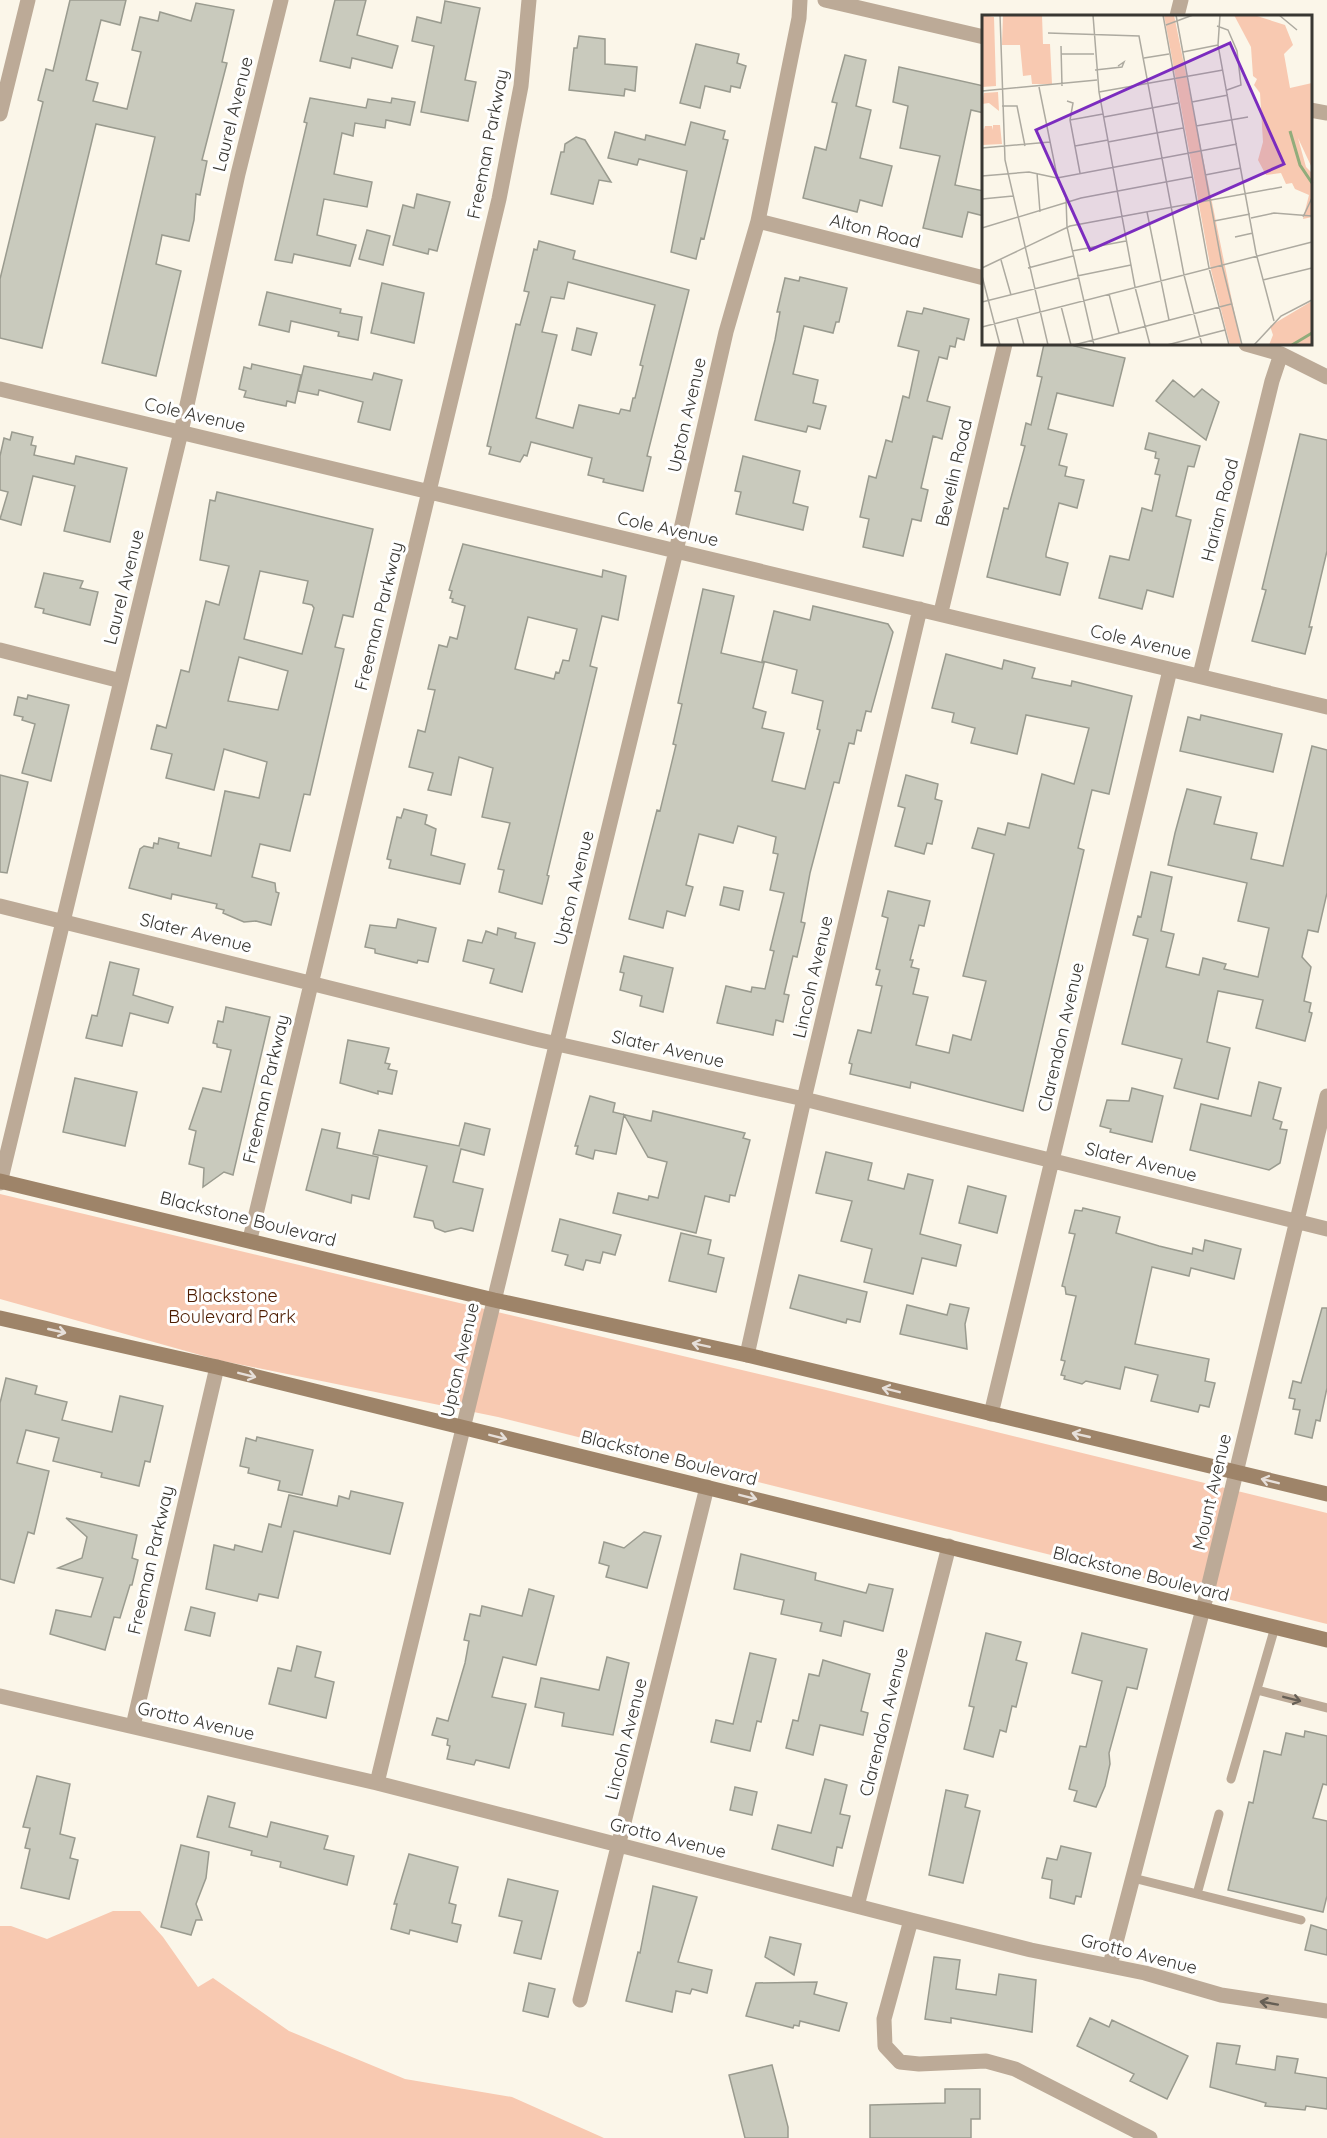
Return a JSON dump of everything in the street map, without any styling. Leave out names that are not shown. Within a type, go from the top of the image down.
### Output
[{"type":"main road","name":"Blackstone Boulevard","points":[[0,1182],[250,1239],[494,1300],[747,1355],[1327,1494]]},
{"type":"main road","name":"Blackstone Boulevard","points":[[0,1318],[217,1367],[1327,1640]]},
{"type":"street","points":[[0,114],[28,0]]},
{"type":"street","name":"Laurel Avenue","points":[[0,1182],[181,432],[238,174],[281,0]]},
{"type":"street","name":"Freeman Parkway","points":[[250,1239],[514,131],[521,86],[529,0]]},
{"type":"street","name":"Upton Avenue","points":[[377,1783],[676,551],[726,332],[758,221],[799,18],[800,0]]},
{"type":"street","points":[[825,0],[982,37]]},
{"type":"street","points":[[1177,15],[1180,0]]},
{"type":"street","points":[[1312,110],[1327,113]]},
{"type":"street","name":"Alton Road","points":[[758,221],[982,277]]},
{"type":"street","name":"Bevelin Road","points":[[941,612],[1005,345]]},
{"type":"street","points":[[1249,345],[1281,354],[1327,377]]},
{"type":"street","name":"Harian Road","points":[[1200,675],[1269,392],[1281,354]]},
{"type":"street","name":"Cole Avenue","points":[[0,389],[1327,706]]},
{"type":"street","name":"Lincoln Avenue","points":[[747,1355],[804,1099],[920,609]]},
{"type":"street","points":[[0,650],[121,681]]},
{"type":"street","name":"Clarendon Avenue","points":[[991,1414],[1170,670]]},
{"type":"street","name":"Slater Avenue","points":[[0,906],[556,1044],[804,1099],[1053,1159],[1327,1229]]},
{"type":"street","name":"Mount Avenue","points":[[1110,1965],[1203,1609],[1327,1096]]},
{"type":"street","name":"Freeman Parkway","points":[[133,1726],[217,1367]]},
{"type":"street","name":"Lincoln Avenue","points":[[580,2000],[707,1487]]},
{"type":"street","name":"Clarendon Avenue","points":[[857,1906],[949,1546]]},
{"type":"street","name":"Grotto Avenue","points":[[0,1696],[377,1783],[1031,1950],[1110,1965],[1221,1995],[1327,2011]]},
{"type":"street","points":[[911,1920],[884,2019],[885,2046],[900,2062],[919,2064],[986,2061],[1015,2069],[1150,2138]]},
{"type":"lane","points":[[1231,1779],[1275,1627]]},
{"type":"lane","points":[[1257,1690],[1327,1708]]},
{"type":"lane","points":[[1197,1894],[1219,1814]]},
{"type":"lane","points":[[1132,1878],[1301,1920]]},
{"type":"green space","name":"Blackstone Boulevard Park","points":[[0,1194],[822,1389],[1327,1513],[1327,1624],[498,1417],[218,1360],[0,1299]]},
{"type":"green space","points":[[113,1911],[140,1911],[163,1937],[198,1987],[213,1978],[289,2031],[405,2079],[512,2097],[604,2138],[0,2138],[0,1926],[11,1926],[47,1939]]},
{"type":"building","points":[[70,0],[126,0],[120,25],[101,20],[86,80],[98,83],[93,101],[127,109],[141,52],[132,50],[140,17],[158,21],[160,12],[191,21],[196,3],[234,10],[222,62],[227,63],[202,160],[207,161],[200,195],[196,194],[194,220],[189,241],[162,235],[156,264],[181,271],[156,376],[102,363],[155,137],[96,124],[42,348],[0,338],[0,279],[43,102],[38,100],[46,69],[53,71]]},
{"type":"building","points":[[335,0],[366,0],[357,35],[398,46],[392,68],[352,58],[350,68],[320,61]]},
{"type":"building","points":[[445,1],[480,8],[465,80],[476,82],[468,121],[421,112],[434,46],[412,41],[417,17],[441,23]]},
{"type":"building","points":[[579,36],[605,39],[605,64],[637,67],[635,91],[625,89],[624,96],[569,90],[574,48],[577,48]]},
{"type":"building","points":[[696,44],[739,54],[737,63],[746,66],[740,88],[731,86],[730,92],[705,86],[700,108],[680,103]]},
{"type":"building","points":[[845,55],[866,60],[856,106],[871,110],[860,158],[892,166],[882,206],[860,200],[857,212],[803,198],[815,147],[826,150],[837,103],[832,102]]},
{"type":"building","points":[[899,67],[982,86],[982,113],[971,110],[955,185],[982,191],[982,216],[968,212],[962,237],[923,228],[940,156],[900,148],[908,106],[893,102]]},
{"type":"building","points":[[310,98],[366,108],[368,99],[391,103],[392,98],[415,102],[410,125],[386,120],[385,128],[355,123],[353,136],[342,133],[334,174],[372,182],[367,207],[324,199],[317,235],[356,245],[350,266],[294,254],[292,263],[275,260],[307,123],[304,122]]},
{"type":"building","points":[[691,122],[725,131],[723,139],[728,140],[704,239],[701,238],[696,259],[671,252],[687,171],[639,159],[637,165],[608,158],[615,132],[645,140],[646,135],[685,145]]},
{"type":"building","points":[[576,137],[585,140],[611,182],[599,180],[593,204],[551,194],[561,152],[564,152],[565,144]]},
{"type":"building","points":[[417,194],[450,202],[437,251],[429,249],[428,254],[393,245],[403,205],[414,208]]},
{"type":"building","points":[[367,230],[390,236],[383,265],[359,259]]},
{"type":"building","points":[[539,241],[575,251],[573,259],[689,290],[647,456],[651,457],[643,491],[603,482],[604,479],[588,475],[592,458],[531,442],[527,456],[524,455],[520,462],[489,454],[491,447],[487,446],[516,324],[520,325],[529,292],[524,291],[534,249],[537,250]],"holes":[[[568,282],[655,305],[640,365],[643,366],[630,411],[621,409],[619,414],[579,405],[573,428],[536,418],[557,335],[542,332],[551,297],[564,299]]]},
{"type":"building","points":[[800,277],[847,288],[839,322],[836,322],[833,333],[804,326],[793,374],[818,380],[813,403],[826,406],[820,429],[808,426],[806,432],[755,420],[775,340],[780,312],[777,312],[785,278],[799,281]]},
{"type":"building","points":[[382,283],[424,293],[414,343],[371,333]]},
{"type":"building","points":[[267,292],[341,309],[340,313],[362,317],[358,340],[338,336],[339,332],[291,321],[289,332],[259,325]]},
{"type":"building","points":[[924,308],[969,319],[964,340],[957,338],[955,347],[950,346],[947,359],[939,357],[927,401],[950,407],[942,439],[933,436],[921,488],[928,490],[921,521],[912,519],[903,556],[863,547],[869,519],[860,517],[869,476],[876,478],[886,440],[892,442],[903,396],[909,398],[919,351],[898,346],[907,311],[922,314]]},
{"type":"building","points":[[577,328],[597,333],[591,355],[572,350]]},
{"type":"building","points":[[1044,345],[1074,345],[1125,358],[1113,406],[1057,393],[1048,429],[1067,434],[1059,465],[1067,467],[1065,476],[1084,480],[1077,508],[1059,503],[1046,554],[1046,557],[1068,563],[1060,595],[987,577],[1004,508],[1008,509],[1025,446],[1021,445],[1026,423],[1031,425],[1042,377],[1037,376]]},
{"type":"building","points":[[252,364],[301,375],[295,403],[287,401],[286,406],[244,397],[246,391],[239,389],[244,367],[251,369]]},
{"type":"building","points":[[304,366],[372,380],[374,373],[402,380],[390,430],[358,422],[363,402],[319,390],[318,395],[298,391]]},
{"type":"building","points":[[1173,380],[1194,397],[1202,389],[1219,402],[1206,440],[1156,401]]},
{"type":"building","points":[[12,432],[33,437],[31,445],[36,446],[34,455],[74,464],[76,456],[127,468],[110,542],[64,531],[75,486],[33,476],[21,525],[0,519],[8,492],[0,490],[0,456],[4,438],[10,440]]},
{"type":"building","points":[[1149,433],[1200,446],[1194,467],[1188,466],[1176,516],[1191,520],[1173,597],[1147,590],[1142,609],[1099,598],[1110,556],[1129,560],[1142,508],[1152,511],[1160,475],[1155,474],[1159,459],[1155,458],[1156,452],[1145,449]]},
{"type":"building","points":[[1300,434],[1327,440],[1327,551],[1305,654],[1252,641],[1266,590],[1262,589]]},
{"type":"building","points":[[743,456],[800,471],[793,503],[808,507],[803,530],[736,514],[741,492],[735,491]]},
{"type":"building","points":[[217,492],[373,529],[353,617],[343,615],[335,647],[344,649],[310,795],[304,794],[290,851],[260,844],[252,877],[275,883],[276,892],[279,893],[271,925],[256,921],[244,922],[223,913],[224,910],[216,908],[217,904],[172,894],[171,899],[129,888],[140,849],[144,846],[153,848],[154,843],[158,844],[159,838],[179,843],[178,848],[211,856],[225,791],[259,798],[267,762],[224,749],[214,790],[166,778],[172,754],[151,749],[157,725],[166,728],[181,670],[189,672],[206,601],[219,605],[229,566],[200,560],[210,500],[215,501]],"holes":[[[260,571],[308,581],[303,603],[312,605],[314,608],[302,654],[244,639]],[[239,657],[288,671],[278,710],[228,701]]]},
{"type":"building","points":[[463,544],[602,577],[603,570],[626,576],[618,620],[602,616],[590,666],[597,668],[542,904],[499,892],[504,870],[498,869],[510,823],[482,817],[493,768],[459,757],[451,795],[428,790],[433,773],[409,767],[418,730],[425,732],[435,690],[428,689],[439,645],[447,647],[450,637],[457,639],[465,606],[452,602],[453,599],[450,598],[452,591],[449,590]],"holes":[[[528,617],[577,629],[569,661],[563,660],[559,673],[556,672],[554,679],[515,669]]]},
{"type":"building","points":[[44,573],[83,581],[80,588],[98,592],[90,625],[43,613],[44,609],[35,607]]},
{"type":"building","points":[[703,589],[734,596],[721,653],[764,663],[753,708],[766,712],[762,728],[784,733],[772,781],[805,789],[820,730],[817,729],[823,701],[792,693],[797,670],[762,661],[774,611],[810,620],[813,606],[888,624],[893,632],[871,712],[866,711],[861,731],[857,730],[854,744],[849,743],[839,783],[834,782],[810,873],[801,922],[805,923],[797,957],[793,956],[784,994],[789,995],[783,1022],[776,1020],[773,1035],[717,1023],[726,986],[751,992],[752,987],[765,989],[774,951],[770,950],[784,893],[770,890],[778,854],[773,853],[776,837],[738,826],[733,843],[699,834],[686,885],[693,887],[685,916],[667,911],[663,928],[629,919],[676,745],[673,744],[682,704],[678,703]]},
{"type":"building","points":[[946,654],[1002,669],[1004,660],[1035,668],[1032,678],[1071,686],[1072,681],[1132,696],[1109,794],[1092,790],[1078,848],[1084,850],[1023,1111],[911,1082],[910,1088],[850,1074],[852,1064],[849,1063],[858,1030],[871,1033],[882,986],[876,985],[880,970],[876,969],[888,918],[882,916],[888,891],[930,901],[924,926],[919,925],[910,960],[913,960],[911,967],[919,969],[913,994],[928,997],[916,1045],[949,1053],[953,1035],[971,1040],[986,981],[963,976],[994,854],[972,848],[978,828],[1005,835],[1008,823],[1029,828],[1042,774],[1074,784],[1089,728],[1026,715],[1017,754],[971,743],[975,728],[952,722],[954,713],[932,708]]},
{"type":"building","points":[[28,695],[69,705],[51,781],[22,773],[35,724],[14,715],[18,697],[27,699]]},
{"type":"building","points":[[1201,715],[1282,734],[1273,772],[1180,751],[1188,717],[1200,720]]},
{"type":"building","points":[[1312,746],[1327,750],[1327,893],[1318,932],[1308,930],[1302,957],[1311,967],[1304,1001],[1311,1003],[1309,1012],[1312,1013],[1305,1041],[1256,1028],[1263,1000],[1218,991],[1207,1042],[1230,1048],[1218,1099],[1174,1088],[1182,1059],[1122,1044],[1148,939],[1133,935],[1138,916],[1141,917],[1151,872],[1172,877],[1161,931],[1174,934],[1166,967],[1199,975],[1203,958],[1226,964],[1224,969],[1258,977],[1269,928],[1238,921],[1247,883],[1168,865],[1175,833],[1187,789],[1221,797],[1214,824],[1257,833],[1251,859],[1283,866]]},
{"type":"building","points":[[0,775],[28,782],[7,873],[0,872]]},
{"type":"building","points":[[906,775],[938,784],[935,799],[942,801],[932,844],[927,843],[924,854],[895,846],[905,808],[898,806]]},
{"type":"building","points":[[404,809],[427,815],[425,824],[436,829],[431,855],[465,864],[460,884],[389,868],[391,860],[387,859],[397,817],[401,818]]},
{"type":"building","points":[[724,887],[743,891],[739,910],[720,905]]},
{"type":"building","points":[[398,919],[436,928],[428,962],[418,960],[417,963],[375,953],[375,949],[365,947],[370,925],[396,928]]},
{"type":"building","points":[[498,928],[516,933],[515,938],[535,943],[522,992],[490,983],[494,969],[463,961],[468,940],[482,943],[486,931],[497,935]]},
{"type":"building","points":[[624,956],[673,968],[663,1012],[640,1006],[642,996],[620,990],[624,973],[620,972]]},
{"type":"building","points":[[110,962],[139,969],[133,995],[173,1007],[168,1023],[130,1013],[122,1046],[86,1038],[92,1015],[97,1016]]},
{"type":"building","points":[[226,1007],[270,1017],[233,1175],[224,1172],[203,1187],[204,1168],[189,1164],[196,1131],[189,1129],[203,1088],[221,1092],[231,1050],[217,1047],[217,1044],[213,1043],[218,1021],[223,1022]]},
{"type":"building","points":[[348,1040],[389,1048],[385,1063],[390,1064],[388,1069],[397,1071],[392,1094],[378,1091],[378,1094],[340,1083]]},
{"type":"building","points":[[75,1078],[137,1092],[125,1146],[63,1132]]},
{"type":"building","points":[[1259,1082],[1281,1088],[1273,1119],[1282,1122],[1280,1129],[1287,1130],[1280,1163],[1269,1170],[1190,1150],[1201,1104],[1251,1116]]},
{"type":"building","points":[[1132,1088],[1163,1096],[1152,1142],[1110,1132],[1111,1129],[1100,1126],[1107,1100],[1129,1101]]},
{"type":"building","points":[[590,1096],[615,1103],[613,1112],[651,1121],[653,1111],[745,1133],[743,1138],[750,1140],[735,1196],[730,1195],[729,1202],[705,1196],[696,1233],[613,1213],[618,1193],[648,1200],[649,1196],[658,1198],[667,1162],[648,1157],[624,1115],[616,1154],[595,1150],[593,1159],[576,1154],[578,1146],[575,1146]]},
{"type":"building","points":[[465,1123],[490,1129],[484,1155],[461,1149],[453,1182],[483,1189],[473,1231],[461,1228],[445,1232],[435,1228],[433,1221],[414,1217],[427,1166],[373,1154],[379,1130],[459,1146]]},
{"type":"building","points":[[322,1129],[340,1133],[337,1148],[378,1157],[369,1199],[352,1195],[351,1203],[306,1190]]},
{"type":"building","points":[[826,1152],[872,1163],[868,1180],[904,1189],[908,1174],[933,1180],[920,1234],[961,1245],[956,1266],[922,1258],[913,1294],[864,1282],[872,1249],[841,1241],[852,1201],[816,1193]]},
{"type":"building","points":[[968,1186],[1006,1196],[997,1233],[959,1223]]},
{"type":"building","points":[[1083,1208],[1120,1217],[1116,1233],[1159,1246],[1192,1254],[1193,1248],[1203,1251],[1205,1240],[1241,1249],[1234,1279],[1191,1268],[1189,1276],[1152,1267],[1135,1344],[1209,1359],[1205,1381],[1215,1383],[1209,1407],[1200,1405],[1198,1412],[1151,1401],[1158,1375],[1125,1367],[1120,1389],[1086,1381],[1082,1384],[1064,1379],[1065,1376],[1061,1375],[1065,1361],[1061,1360],[1076,1296],[1066,1294],[1065,1287],[1062,1286],[1075,1234],[1069,1233],[1075,1210],[1082,1211]]},
{"type":"building","points":[[560,1219],[621,1235],[615,1255],[603,1252],[600,1263],[586,1260],[583,1270],[565,1265],[568,1255],[552,1251]]},
{"type":"building","points":[[681,1233],[711,1240],[708,1254],[724,1258],[716,1292],[669,1281]]},
{"type":"building","points":[[799,1275],[867,1292],[860,1322],[847,1319],[846,1323],[790,1308]]},
{"type":"building","points":[[950,1304],[969,1308],[965,1324],[967,1349],[900,1334],[907,1305],[947,1315]]},
{"type":"building","points":[[1322,1308],[1327,1308],[1327,1388],[1320,1421],[1316,1420],[1312,1438],[1295,1434],[1300,1410],[1293,1409],[1295,1399],[1289,1398],[1293,1381],[1301,1383]]},
{"type":"building","points":[[6,1378],[37,1386],[35,1394],[67,1402],[62,1420],[112,1432],[120,1396],[163,1406],[150,1462],[145,1461],[139,1486],[101,1477],[102,1473],[53,1461],[59,1438],[26,1430],[17,1463],[49,1471],[34,1534],[28,1532],[14,1583],[0,1579],[0,1403]]},
{"type":"building","points":[[257,1437],[313,1450],[302,1495],[278,1490],[280,1481],[248,1473],[249,1468],[240,1466],[246,1438],[256,1441]]},
{"type":"building","points":[[351,1491],[403,1503],[390,1554],[294,1531],[278,1598],[259,1594],[257,1601],[206,1589],[214,1545],[234,1550],[235,1545],[262,1552],[269,1524],[281,1527],[289,1495],[337,1506],[339,1496],[349,1499]]},
{"type":"building","points":[[66,1518],[137,1535],[132,1558],[138,1560],[132,1585],[130,1585],[120,1618],[114,1617],[105,1650],[50,1634],[56,1610],[91,1617],[103,1578],[58,1568],[82,1558],[87,1537]]},
{"type":"building","points":[[644,1532],[661,1536],[647,1588],[606,1577],[609,1566],[599,1563],[604,1542],[624,1548]]},
{"type":"building","points":[[741,1554],[816,1573],[815,1580],[866,1593],[869,1584],[893,1589],[883,1631],[844,1621],[841,1636],[820,1631],[822,1623],[781,1614],[784,1600],[734,1589]]},
{"type":"building","points":[[529,1589],[554,1596],[536,1665],[503,1657],[492,1697],[526,1704],[509,1768],[476,1760],[474,1765],[447,1759],[450,1746],[447,1745],[448,1739],[432,1735],[437,1718],[448,1721],[465,1663],[469,1641],[464,1640],[470,1614],[480,1616],[482,1606],[522,1616]]},
{"type":"building","points":[[191,1607],[215,1613],[210,1636],[185,1630]]},
{"type":"building","points":[[986,1633],[1021,1642],[1016,1660],[1027,1663],[1016,1707],[1012,1706],[1006,1732],[1000,1730],[993,1757],[964,1749],[974,1707],[969,1706]]},
{"type":"building","points":[[1082,1633],[1147,1649],[1137,1689],[1127,1687],[1109,1753],[1110,1764],[1105,1786],[1096,1807],[1074,1801],[1077,1791],[1069,1789],[1080,1746],[1086,1747],[1102,1681],[1072,1673]]},
{"type":"building","points":[[297,1646],[321,1652],[315,1677],[334,1682],[326,1718],[269,1704],[278,1668],[291,1671]]},
{"type":"building","points":[[750,1653],[776,1659],[761,1722],[757,1721],[750,1751],[711,1742],[716,1720],[733,1724]]},
{"type":"building","points":[[607,1657],[629,1663],[613,1735],[562,1726],[564,1713],[535,1707],[541,1678],[599,1690]]},
{"type":"building","points":[[823,1660],[870,1674],[861,1711],[868,1713],[863,1735],[820,1725],[813,1755],[786,1748],[793,1720],[798,1721],[809,1674],[819,1676]]},
{"type":"building","points":[[1305,1731],[1327,1736],[1327,1785],[1323,1784],[1313,1818],[1327,1821],[1327,1896],[1323,1912],[1228,1890],[1249,1802],[1253,1803],[1264,1751],[1281,1755],[1286,1733],[1304,1737]]},
{"type":"building","points":[[37,1776],[70,1784],[60,1834],[75,1838],[70,1858],[78,1860],[69,1899],[21,1888],[30,1849],[25,1848],[30,1828],[23,1827]]},
{"type":"building","points":[[825,1779],[847,1785],[840,1814],[850,1816],[842,1848],[837,1847],[833,1866],[772,1849],[778,1825],[811,1833]]},
{"type":"building","points":[[735,1787],[757,1792],[752,1815],[730,1810]]},
{"type":"building","points":[[946,1790],[968,1795],[965,1807],[980,1811],[963,1883],[929,1875]]},
{"type":"building","points":[[208,1796],[235,1803],[229,1827],[267,1837],[271,1822],[328,1836],[324,1849],[354,1856],[347,1885],[280,1867],[281,1862],[251,1855],[252,1851],[197,1837]]},
{"type":"building","points":[[181,1845],[209,1852],[206,1878],[196,1904],[202,1920],[196,1920],[191,1935],[161,1927]]},
{"type":"building","points":[[1061,1846],[1091,1853],[1081,1897],[1076,1896],[1074,1904],[1050,1898],[1052,1880],[1042,1878],[1047,1858],[1057,1860]]},
{"type":"building","points":[[409,1854],[458,1867],[449,1903],[456,1905],[452,1923],[461,1925],[457,1942],[410,1930],[409,1934],[391,1929],[397,1904],[394,1904]]},
{"type":"building","points":[[508,1879],[558,1891],[541,1959],[514,1953],[522,1921],[499,1916]]},
{"type":"building","points":[[653,1886],[697,1897],[678,1962],[712,1970],[707,1993],[692,1989],[690,1994],[676,1991],[672,2012],[626,2001],[638,1952],[640,1953]]},
{"type":"building","points":[[1311,1925],[1327,1930],[1327,1955],[1305,1950]]},
{"type":"building","points":[[770,1937],[801,1944],[794,1975],[765,1957]]},
{"type":"building","points":[[934,1957],[960,1960],[956,1989],[996,1995],[999,1974],[1036,1980],[1032,2032],[951,2018],[951,2023],[925,2019]]},
{"type":"building","points":[[817,1982],[814,1994],[847,2003],[839,2031],[800,2021],[799,2026],[794,2025],[793,2028],[746,2016],[756,1983]]},
{"type":"building","points":[[529,1983],[555,1989],[548,2017],[523,2011]]},
{"type":"building","points":[[1090,2018],[1109,2027],[1112,2020],[1188,2056],[1167,2099],[1130,2081],[1134,2074],[1077,2046]]},
{"type":"building","points":[[1217,2043],[1240,2046],[1236,2064],[1275,2070],[1277,2056],[1298,2059],[1295,2073],[1327,2078],[1327,2109],[1306,2106],[1305,2110],[1265,2106],[1266,2103],[1210,2087]]},
{"type":"building","points":[[772,2065],[788,2127],[788,2138],[745,2138],[729,2075]]},
{"type":"building","points":[[945,2089],[980,2089],[980,2119],[971,2119],[971,2138],[870,2138],[870,2105],[945,2103]]}]
